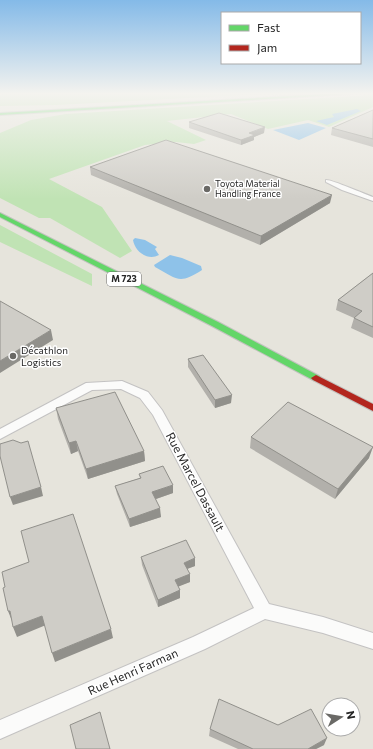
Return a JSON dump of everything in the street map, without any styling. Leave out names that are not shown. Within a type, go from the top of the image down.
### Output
[{"type":"main road","name":"M 723","points":[[0,205],[63,236],[189,307],[215,324]]},
{"type":"main road","name":"M 723","points":[[0,215],[215,324],[373,408]]},
{"type":"street","points":[[328,181],[344,189],[373,199]]},
{"type":"street","name":"Rue Marcel Dassault","points":[[0,434],[90,386],[122,385],[144,395],[158,412],[264,611]]},
{"type":"street","points":[[264,611],[373,641]]},
{"type":"street","name":"Rue Henri Farman","points":[[0,730],[199,643],[264,611]]},
{"type":"green space","points":[[10,129],[183,129],[206,140],[194,144],[176,142],[145,145],[49,179],[102,207],[132,251],[120,258],[50,218],[39,218],[0,198],[0,133]]},
{"type":"green space","points":[[0,225],[92,274],[92,286],[0,242]]},
{"type":"water","points":[[278,129],[324,129],[299,140],[273,130]]},
{"type":"water","points":[[135,238],[145,240],[157,247],[155,249],[159,255],[151,257],[139,252],[134,244],[133,240]]},
{"type":"water","points":[[170,255],[201,266],[202,270],[188,278],[178,279],[155,267],[154,265]]},
{"type":"building","points":[[209,129],[260,129],[249,133],[255,135],[241,140]]},
{"type":"building","points":[[336,129],[373,129],[373,139]]},
{"type":"building","name":"Toyota Material Handling France","points":[[166,140],[332,195],[261,236],[90,167]]},
{"type":"building","points":[[373,273],[373,327],[354,318],[362,311],[338,300]]},
{"type":"building","name":"Décathlon Logistics","points":[[0,301],[51,330],[0,361]]},
{"type":"building","points":[[203,355],[232,395],[215,400],[188,359]]},
{"type":"building","points":[[115,392],[144,451],[86,469],[76,441],[69,443],[56,408]]},
{"type":"building","points":[[288,402],[373,447],[338,489],[251,437]]},
{"type":"building","points":[[13,440],[21,443],[28,441],[41,487],[10,497],[0,456],[0,444]]},
{"type":"building","points":[[163,466],[173,485],[152,492],[160,508],[129,519],[115,486],[141,478],[139,474]]},
{"type":"building","points":[[73,514],[111,629],[52,653],[42,616],[13,627],[3,588],[5,587],[2,572],[29,562],[21,531]]},
{"type":"building","points":[[186,540],[195,558],[184,563],[190,574],[175,580],[180,590],[158,600],[141,557]]},
{"type":"building","points":[[219,699],[278,725],[311,709],[321,727],[321,737],[327,738],[308,749],[253,749],[210,729]]},
{"type":"building","points":[[100,712],[110,749],[76,749],[70,725]]},
{"type":"traffic: fast","points":[[0,215],[215,324],[316,378]]},
{"type":"traffic: jam","points":[[316,378],[373,408]]},
{"type":"place","name":"Toyota Material Handling France","points":[[207,189]]},
{"type":"place","name":"Décathlon Logistics","points":[[13,356]]}]
